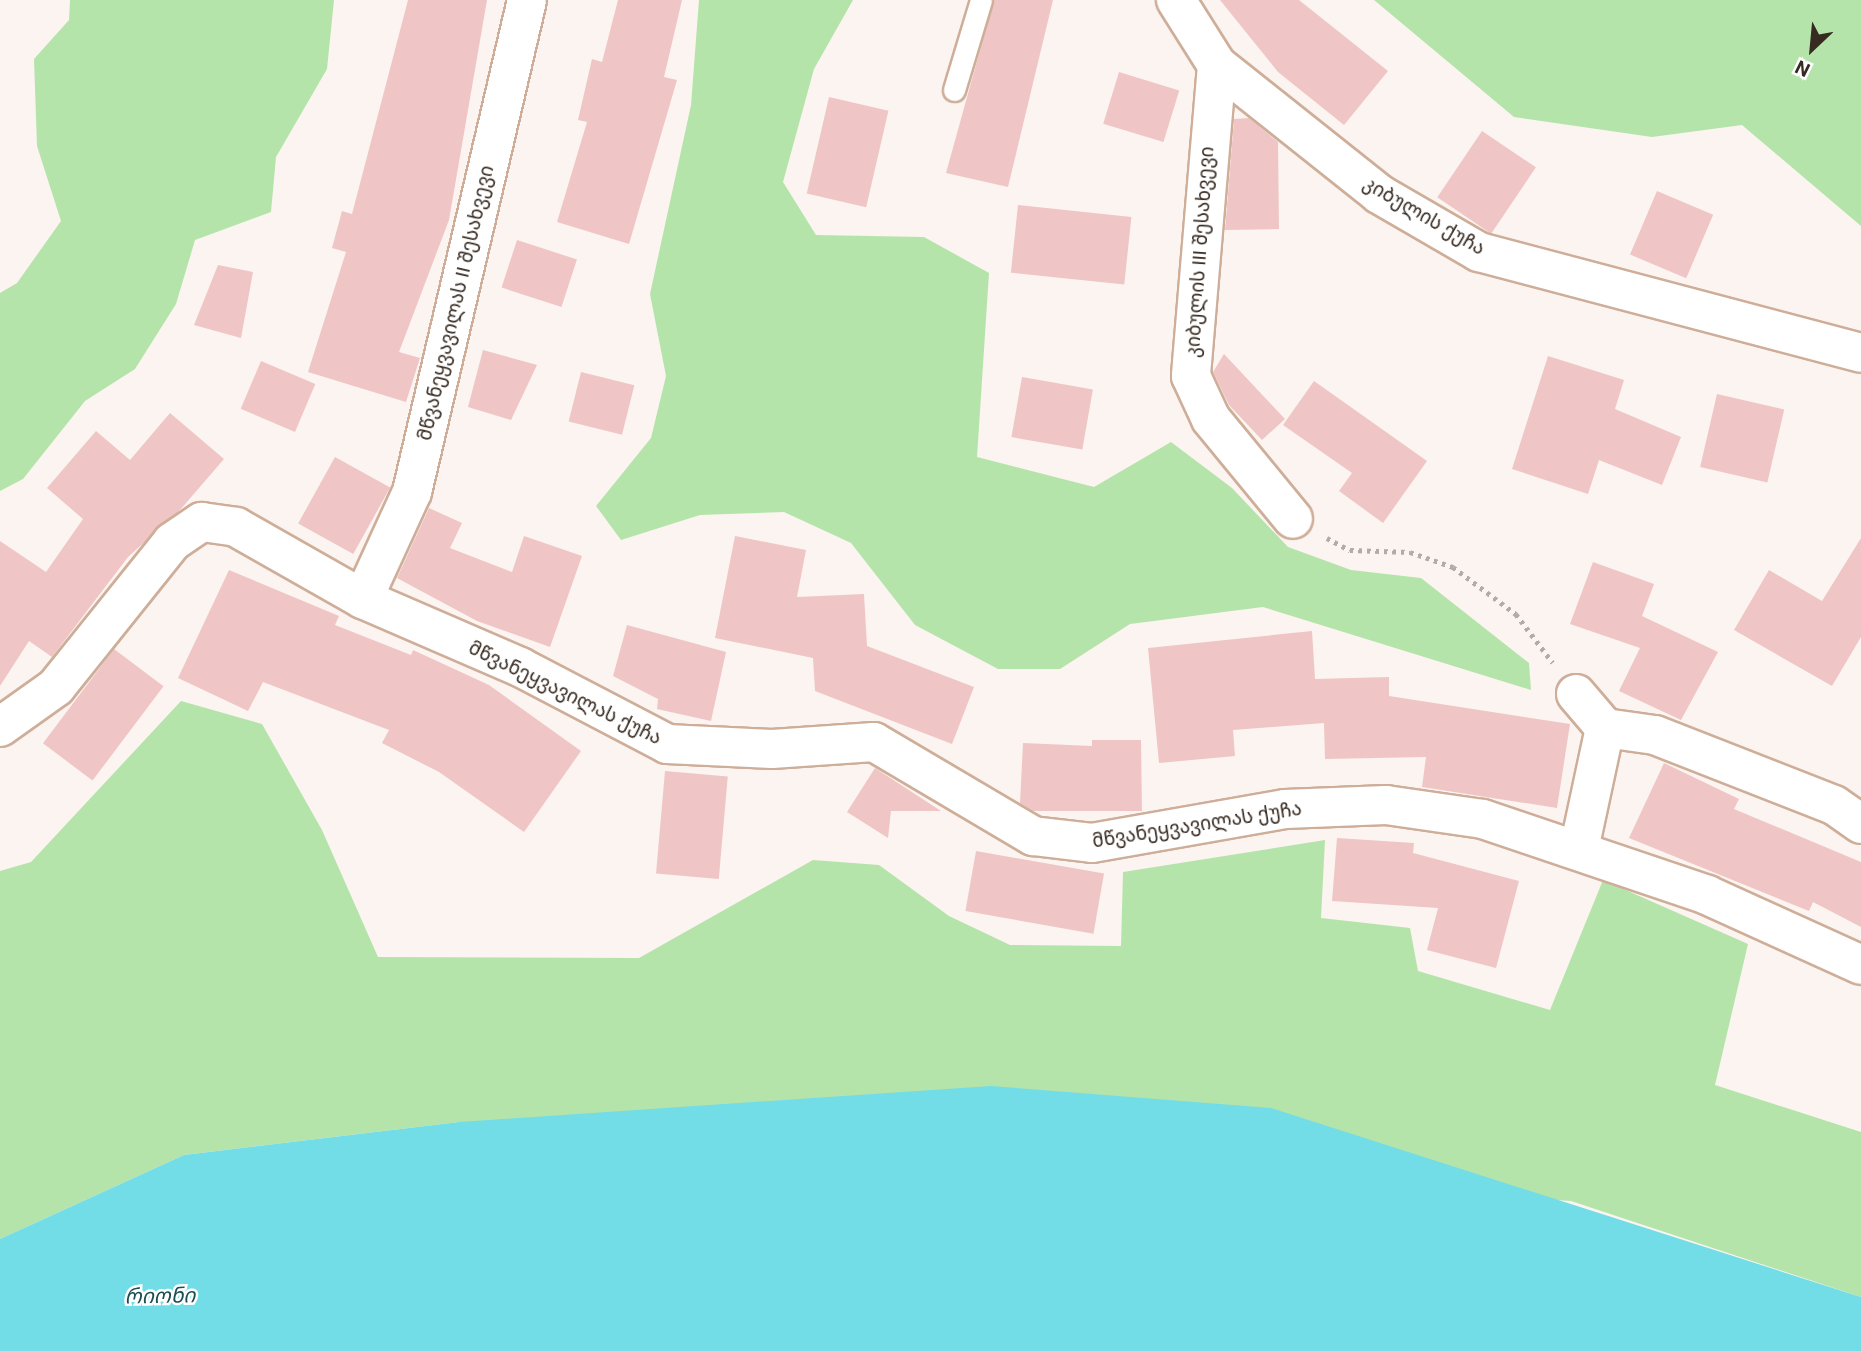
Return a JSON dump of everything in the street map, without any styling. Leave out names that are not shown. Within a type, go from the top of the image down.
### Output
[{"type":"street","name":"მწვანეყვავილას II შესახვევი","points":[[363,600],[412,492],[527,0]]},
{"type":"street","name":"კიბულის ქუჩა","points":[[1176,0],[1217,65],[1378,194],[1479,252],[1861,353]]},
{"type":"street","name":"კიბულის III შესახვევი","points":[[1217,65],[1191,376],[1211,419],[1293,519]]},
{"type":"street","name":"მწვანეყვავილას ქუჩა","points":[[0,727],[56,687],[172,542],[202,522],[236,527],[363,600],[520,667],[667,744],[772,748],[874,742],[1033,836],[1092,843],[1285,809],[1386,805],[1483,819],[1579,849],[1707,895],[1861,965]]},
{"type":"street","points":[[1576,694],[1605,728],[1655,735],[1834,806],[1861,824]]},
{"type":"street","points":[[1579,849],[1605,728]]},
{"type":"lane","points":[[954,90],[981,0]]},
{"type":"path","points":[[1293,519],[1350,550],[1410,552],[1453,567],[1516,614],[1576,694]]},
{"type":"green space","points":[[70,0],[334,0],[327,69],[276,157],[271,212],[195,240],[176,304],[135,369],[85,401],[23,479],[0,491],[0,293],[17,283],[61,221],[37,146],[34,59],[69,20]]},
{"type":"green space","points":[[699,0],[853,0],[814,69],[783,182],[816,235],[924,237],[989,273],[977,457],[1094,487],[1171,442],[1232,488],[1288,547],[1351,570],[1421,578],[1529,663],[1531,690],[1263,607],[1130,624],[1060,669],[998,669],[915,625],[851,543],[784,512],[700,515],[621,540],[596,506],[651,438],[666,376],[650,294],[691,105]]},
{"type":"green space","points":[[1374,0],[1861,0],[1861,226],[1742,125],[1652,137],[1514,117]]},
{"type":"green space","points":[[181,701],[262,724],[322,830],[378,957],[639,958],[813,860],[879,865],[949,916],[1010,945],[1121,946],[1123,872],[1325,840],[1321,918],[1410,928],[1418,971],[1550,1010],[1603,880],[1748,944],[1715,1085],[1861,1132],[1861,1297],[1571,1201],[459,1122],[184,1155],[0,1239],[0,871],[31,862]]},
{"type":"water","name":"რიონი","points":[[991,1086],[1271,1108],[1861,1297],[1861,1351],[0,1351],[0,1239],[184,1155],[459,1122]]},
{"type":"building","points":[[408,0],[487,0],[449,220],[399,352],[420,358],[406,402],[308,372],[346,252],[332,248],[342,211],[352,214]]},
{"type":"building","points":[[618,0],[682,0],[664,77],[677,80],[629,244],[557,222],[587,122],[578,120],[592,59],[602,62]]},
{"type":"building","points":[[994,0],[1053,0],[1008,187],[946,173]]},
{"type":"building","points":[[1220,0],[1299,0],[1388,71],[1344,125],[1278,72]]},
{"type":"building","points":[[1119,72],[1179,90],[1163,142],[1103,124]]},
{"type":"building","points":[[829,97],[888,111],[866,207],[807,193]]},
{"type":"building","points":[[1249,118],[1278,142],[1279,229],[1225,230],[1234,119]]},
{"type":"building","points":[[1482,131],[1536,167],[1491,234],[1437,197]]},
{"type":"building","points":[[1657,191],[1713,215],[1686,278],[1630,255]]},
{"type":"building","points":[[1018,205],[1131,217],[1124,285],[1011,273]]},
{"type":"building","points":[[517,240],[577,259],[561,307],[502,288]]},
{"type":"building","points":[[218,265],[253,272],[241,338],[194,325]]},
{"type":"building","points":[[483,350],[537,365],[511,420],[468,407]]},
{"type":"building","points":[[1224,354],[1285,419],[1262,440],[1229,405],[1213,372]]},
{"type":"building","points":[[1548,356],[1624,380],[1615,409],[1681,437],[1662,485],[1599,460],[1588,494],[1512,469]]},
{"type":"building","points":[[261,361],[315,384],[295,432],[241,409]]},
{"type":"building","points":[[581,372],[634,385],[622,435],[569,421]]},
{"type":"building","points":[[1022,377],[1093,390],[1082,450],[1011,437]]},
{"type":"building","points":[[1314,381],[1427,461],[1383,523],[1339,491],[1352,473],[1283,425]]},
{"type":"building","points":[[1717,394],[1784,410],[1767,483],[1700,467]]},
{"type":"building","points":[[170,413],[224,459],[180,510],[128,557],[52,657],[29,641],[0,686],[0,541],[46,572],[83,519],[47,488],[96,431],[130,460]]},
{"type":"building","points":[[335,457],[390,488],[353,554],[298,523]]},
{"type":"building","points":[[429,508],[462,523],[450,548],[512,572],[524,536],[582,556],[550,647],[477,621],[397,578]]},
{"type":"building","points":[[735,536],[806,550],[797,597],[864,594],[867,646],[974,687],[952,744],[815,691],[813,658],[715,638]]},
{"type":"building","points":[[1861,538],[1861,637],[1832,686],[1734,630],[1769,570],[1822,601]]},
{"type":"building","points":[[1593,562],[1654,584],[1642,616],[1718,652],[1681,720],[1619,691],[1640,648],[1570,624]]},
{"type":"building","points":[[229,570],[339,616],[335,625],[411,655],[413,650],[489,685],[581,751],[524,832],[439,772],[382,743],[389,730],[263,682],[248,711],[178,678]]},
{"type":"building","points":[[627,625],[726,652],[711,721],[657,709],[658,699],[613,676]]},
{"type":"building","points":[[1312,631],[1315,679],[1389,677],[1389,696],[1570,724],[1557,808],[1422,787],[1426,757],[1325,759],[1324,723],[1233,730],[1235,756],[1159,763],[1148,648]]},
{"type":"building","points":[[114,649],[164,686],[93,781],[43,743]]},
{"type":"building","points":[[1092,740],[1141,740],[1142,811],[1033,811],[1020,803],[1023,743],[1092,746]]},
{"type":"building","points":[[1664,763],[1739,799],[1734,809],[1861,862],[1861,927],[1813,902],[1809,911],[1629,838]]},
{"type":"building","points":[[875,768],[941,811],[891,811],[888,838],[847,812]]},
{"type":"building","points":[[665,771],[728,776],[719,879],[656,874]]},
{"type":"building","points":[[1337,838],[1414,843],[1413,853],[1519,881],[1496,968],[1427,950],[1438,908],[1332,901]]},
{"type":"building","points":[[976,851],[1104,874],[1093,934],[965,911]]}]
